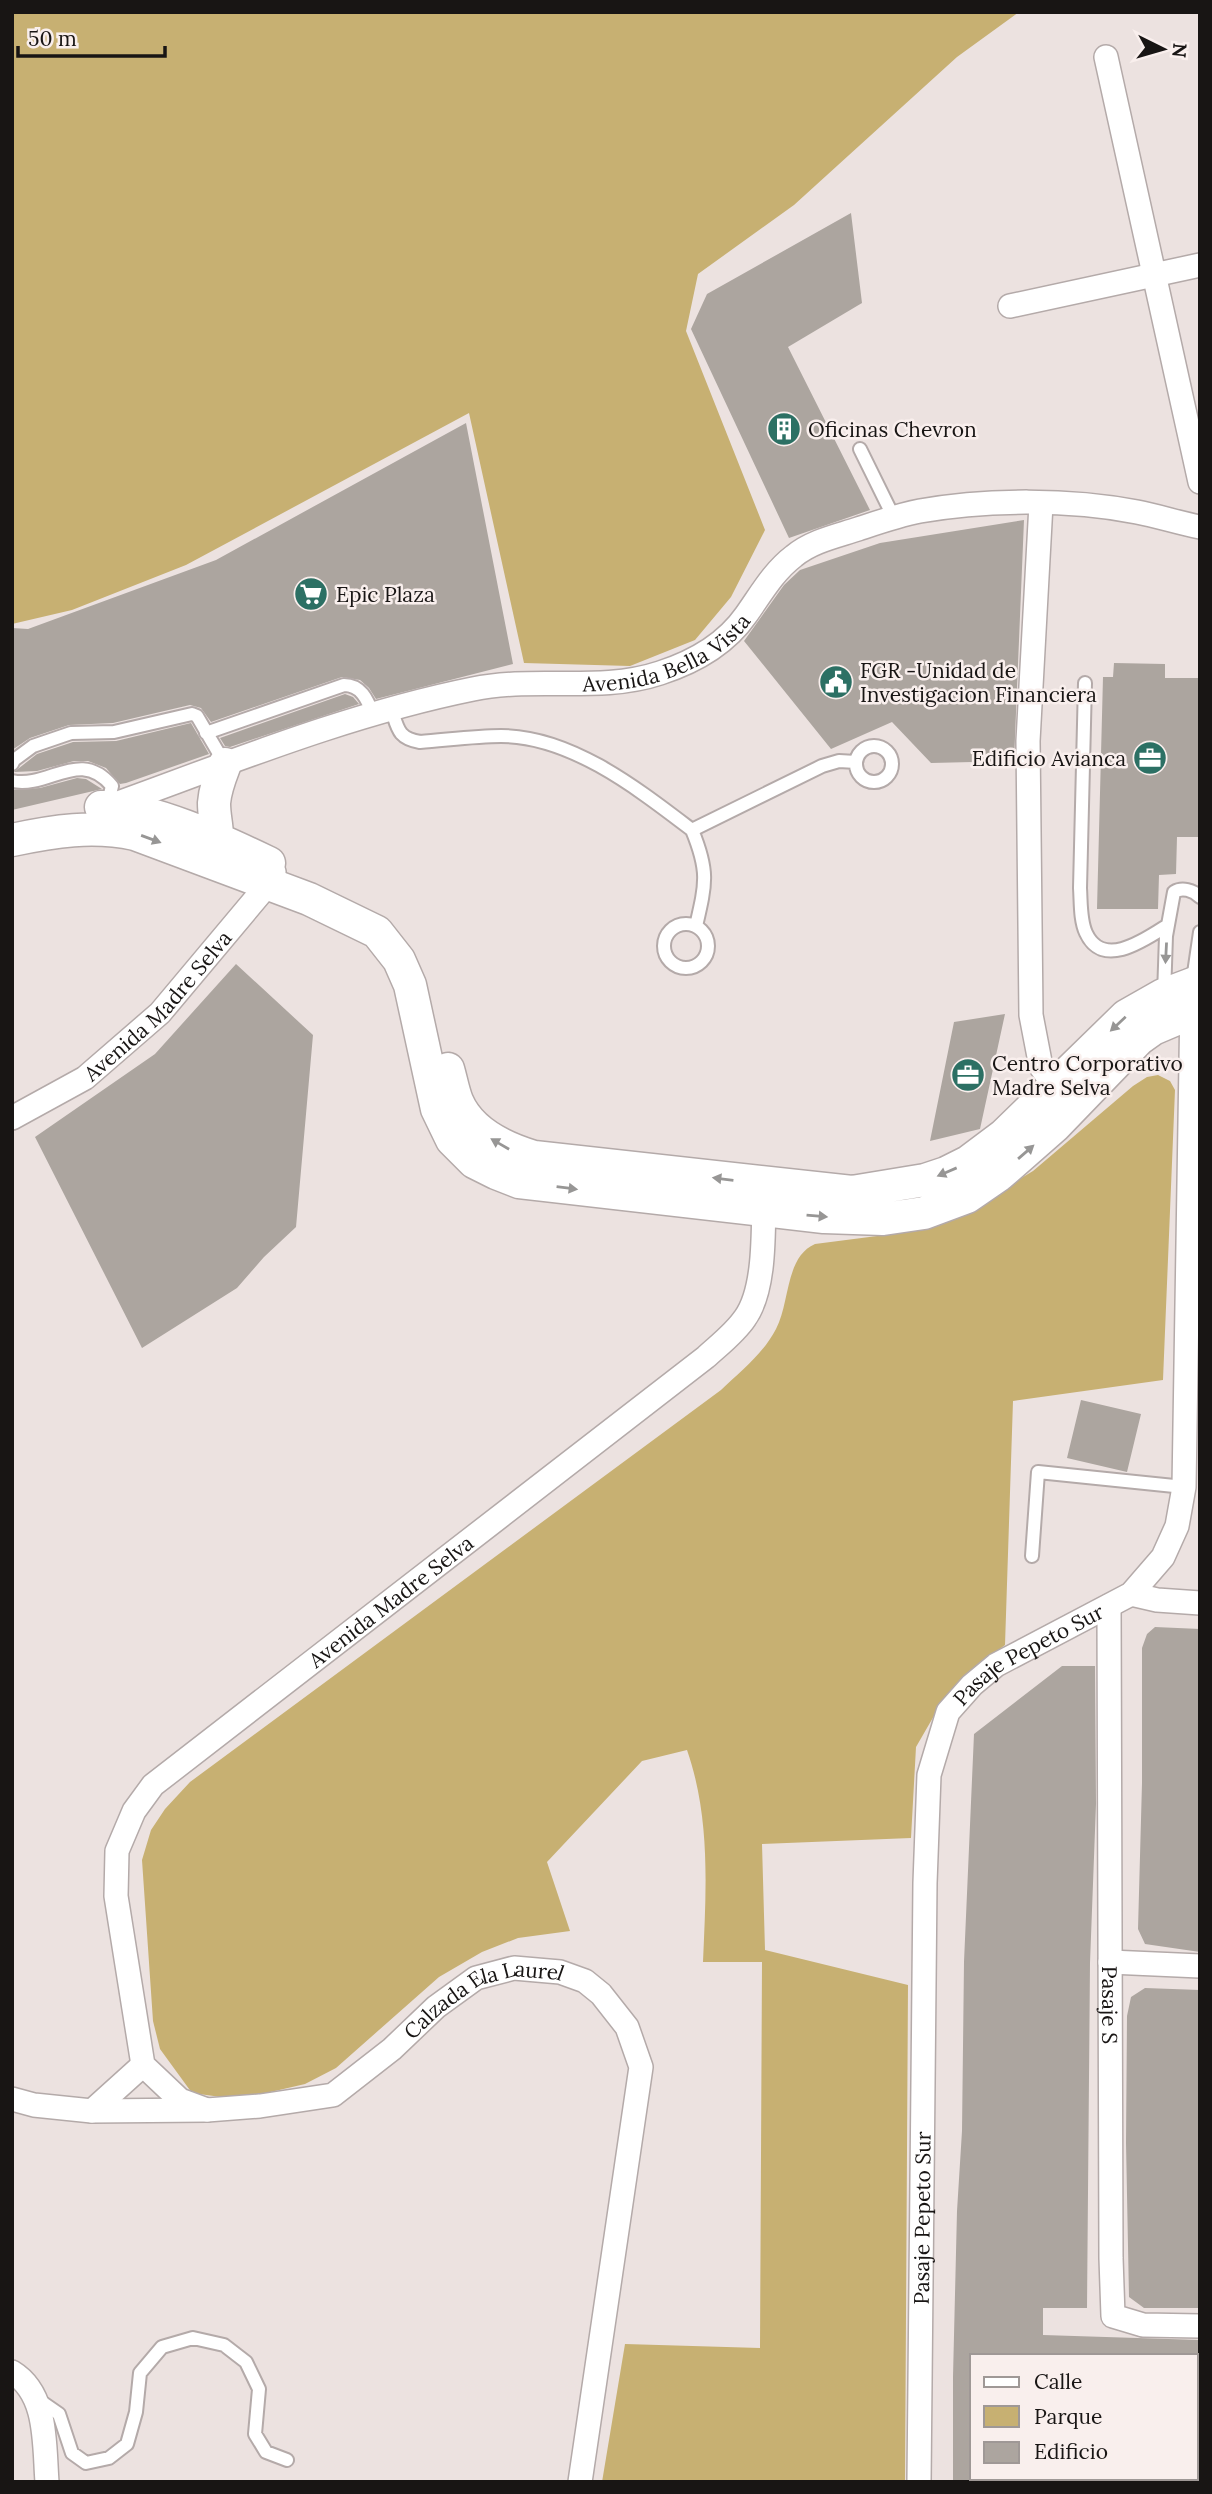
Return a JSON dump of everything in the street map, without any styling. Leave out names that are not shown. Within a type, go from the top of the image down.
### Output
[{"type":"street","points":[[1106,57],[1200,482]]},
{"type":"street","points":[[1010,306],[1200,265]]},
{"type":"street","points":[[1041,504],[1028,741],[1031,1015],[1041,1067],[1054,1085]]},
{"type":"street","name":"Avenida Bella Vista","points":[[107,807],[225,764],[285,751],[382,711],[476,688],[513,683],[617,681],[657,674],[687,663],[715,647],[730,634],[771,578],[794,555],[815,543],[920,511],[982,505],[1098,506],[1138,512],[1200,527]]},
{"type":"street","points":[[215,850],[216,785],[225,764]]},
{"type":"street","points":[[12,823],[83,808],[107,807],[143,813],[215,850],[273,875],[309,899],[377,932],[399,960],[410,985],[437,1109],[452,1140],[474,1162],[519,1182],[764,1198],[852,1192],[925,1180],[946,1174],[968,1162],[1004,1135],[1126,1016],[1163,995],[1196,996]]},
{"type":"street","points":[[12,841],[72,829],[113,829],[215,850]]},
{"type":"street","name":"Avenida Madre Selva","points":[[12,1118],[85,1078],[160,1013],[273,875]]},
{"type":"street","points":[[764,1198],[824,1217],[884,1219],[924,1213],[967,1197],[999,1175],[1055,1126],[1139,1039],[1196,996]]},
{"type":"street","name":"Pasaje Pepeto Sur","points":[[919,2482],[925,1883],[929,1775],[948,1712],[972,1685],[996,1665],[1131,1594],[1163,1557],[1177,1525],[1184,1487],[1194,1243],[1196,996]]},
{"type":"street","name":"Avenida Madre Selva","points":[[143,2065],[117,1896],[117,1850],[134,1811],[153,1785],[706,1357],[732,1333],[745,1318],[756,1298],[764,1198]]},
{"type":"street","points":[[1131,1594],[1157,1600],[1200,1603]]},
{"type":"street","name":"Pasaje S","points":[[1109,1606],[1113,2316],[1143,2325],[1200,2326]]},
{"type":"street","points":[[1110,1962],[1200,1966]]},
{"type":"street","name":"Calzada Ela Laurel","points":[[92,2111],[207,2110],[260,2106],[333,2095],[392,2049],[436,2007],[476,1978],[514,1968],[560,1972],[585,1981],[601,1994],[627,2027],[641,2067],[580,2482]]},
{"type":"street","points":[[12,2099],[34,2105],[92,2111],[143,2065],[180,2100],[207,2110]]},
{"type":"street","points":[[12,2372],[23,2379],[36,2398],[43,2429],[47,2482]]},
{"type":"lane","points":[[860,449],[894,518]]},
{"type":"lane","points":[[1085,683],[1080,888],[1086,935],[1096,945],[1107,950],[1123,950],[1168,925]]},
{"type":"lane","points":[[206,733],[344,685],[352,685],[382,711],[399,733],[409,740],[421,742],[503,736],[568,748],[647,796],[692,830],[703,858],[705,888],[696,926]]},
{"type":"lane","points":[[12,764],[33,746],[71,733],[114,732],[192,714],[197,716],[225,764]]},
{"type":"lane","points":[[692,830],[822,766],[839,761],[856,762]]},
{"type":"lane","points":[[12,782],[26,782],[74,768],[94,772],[104,777],[112,786],[107,807]]},
{"type":"lane","points":[[1163,995],[1168,925],[1174,892],[1179,889],[1188,890],[1200,897]]},
{"type":"lane","points":[[1196,996],[1200,932]]},
{"type":"lane","points":[[1032,1556],[1038,1472],[1184,1487]]},
{"type":"lane","points":[[36,2398],[59,2414],[72,2453],[86,2463],[109,2458],[127,2444],[136,2412],[140,2373],[162,2347],[193,2338],[224,2345],[246,2362],[259,2389],[255,2434],[266,2452],[287,2460]]},
{"type":"green space","points":[[12,12],[1019,12],[957,57],[794,205],[698,274],[686,331],[765,530],[731,597],[695,640],[630,666],[524,663],[469,413],[186,565],[72,610],[12,624]]},
{"type":"green space","points":[[1158,1075],[1170,1081],[1175,1090],[1163,1380],[1013,1401],[1005,1645],[966,1675],[942,1702],[916,1747],[911,1838],[762,1844],[765,1950],[908,1985],[905,2482],[602,2482],[625,2344],[760,2348],[762,1962],[703,1962],[705,1855],[700,1802],[687,1750],[642,1761],[547,1862],[570,1931],[518,1938],[482,1952],[439,1977],[336,2068],[305,2084],[262,2094],[228,2098],[192,2093],[160,2049],[153,2021],[142,1860],[151,1830],[165,1809],[190,1782],[721,1390],[751,1362],[771,1338],[780,1318],[793,1270],[805,1250],[815,1244],[916,1231],[953,1219],[1033,1171],[1133,1086],[1147,1077]]},
{"type":"building","name":"Oficinas Chevron","points":[[851,213],[862,303],[788,347],[870,510],[789,538],[691,329],[707,294]]},
{"type":"building","name":"Epic Plaza","points":[[466,423],[513,664],[376,699],[360,680],[342,677],[211,722],[201,708],[190,705],[113,723],[69,725],[30,738],[12,750],[12,628],[28,629],[216,560]]},
{"type":"building","points":[[1024,520],[1014,761],[931,763],[892,722],[831,749],[744,641],[784,585],[800,570],[880,543]]},
{"type":"building","name":"Edificio Avianca","points":[[1114,663],[1165,664],[1165,678],[1200,678],[1200,837],[1177,837],[1176,874],[1159,875],[1158,909],[1097,909],[1103,677],[1113,677]]},
{"type":"building","points":[[345,694],[353,697],[359,704],[230,747],[225,746],[220,738]]},
{"type":"building","points":[[191,723],[209,754],[126,783],[120,784],[106,768],[88,761],[74,761],[37,771],[14,772],[37,754],[73,742],[116,741]]},
{"type":"building","points":[[77,778],[86,779],[102,789],[12,810],[12,790],[40,788]]},
{"type":"building","points":[[236,964],[313,1035],[296,1227],[264,1257],[237,1288],[142,1348],[35,1137],[155,1054]]},
{"type":"building","name":"Centro Corporativo Madre Selva","points":[[1005,1014],[980,1129],[930,1141],[954,1022]]},
{"type":"building","points":[[1081,1400],[1141,1414],[1127,1472],[1067,1458]]},
{"type":"building","points":[[1155,1627],[1200,1629],[1200,1952],[1145,1944],[1138,1929],[1142,1648],[1147,1634]]},
{"type":"building","points":[[1062,1666],[1095,1666],[1096,1804],[1090,1963],[1087,2308],[1043,2308],[1043,2335],[1200,2340],[1200,2356],[970,2354],[972,2482],[953,2482],[957,2211],[962,2131],[964,1962],[974,1734]]},
{"type":"building","points":[[1145,1988],[1200,1990],[1200,2308],[1144,2308],[1129,2297],[1127,2016],[1131,1997]]},
{"type":"place","name":"Oficinas Chevron","points":[[784,429]]},
{"type":"place","name":"Epic Plaza","points":[[311,594]]},
{"type":"place","name":"FGR -Unidad de Investigacion Financiera","points":[[836,682]]},
{"type":"place","name":"Edificio Avianca","points":[[1150,758]]},
{"type":"place","name":"Centro Corporativo Madre Selva","points":[[968,1075]]}]
